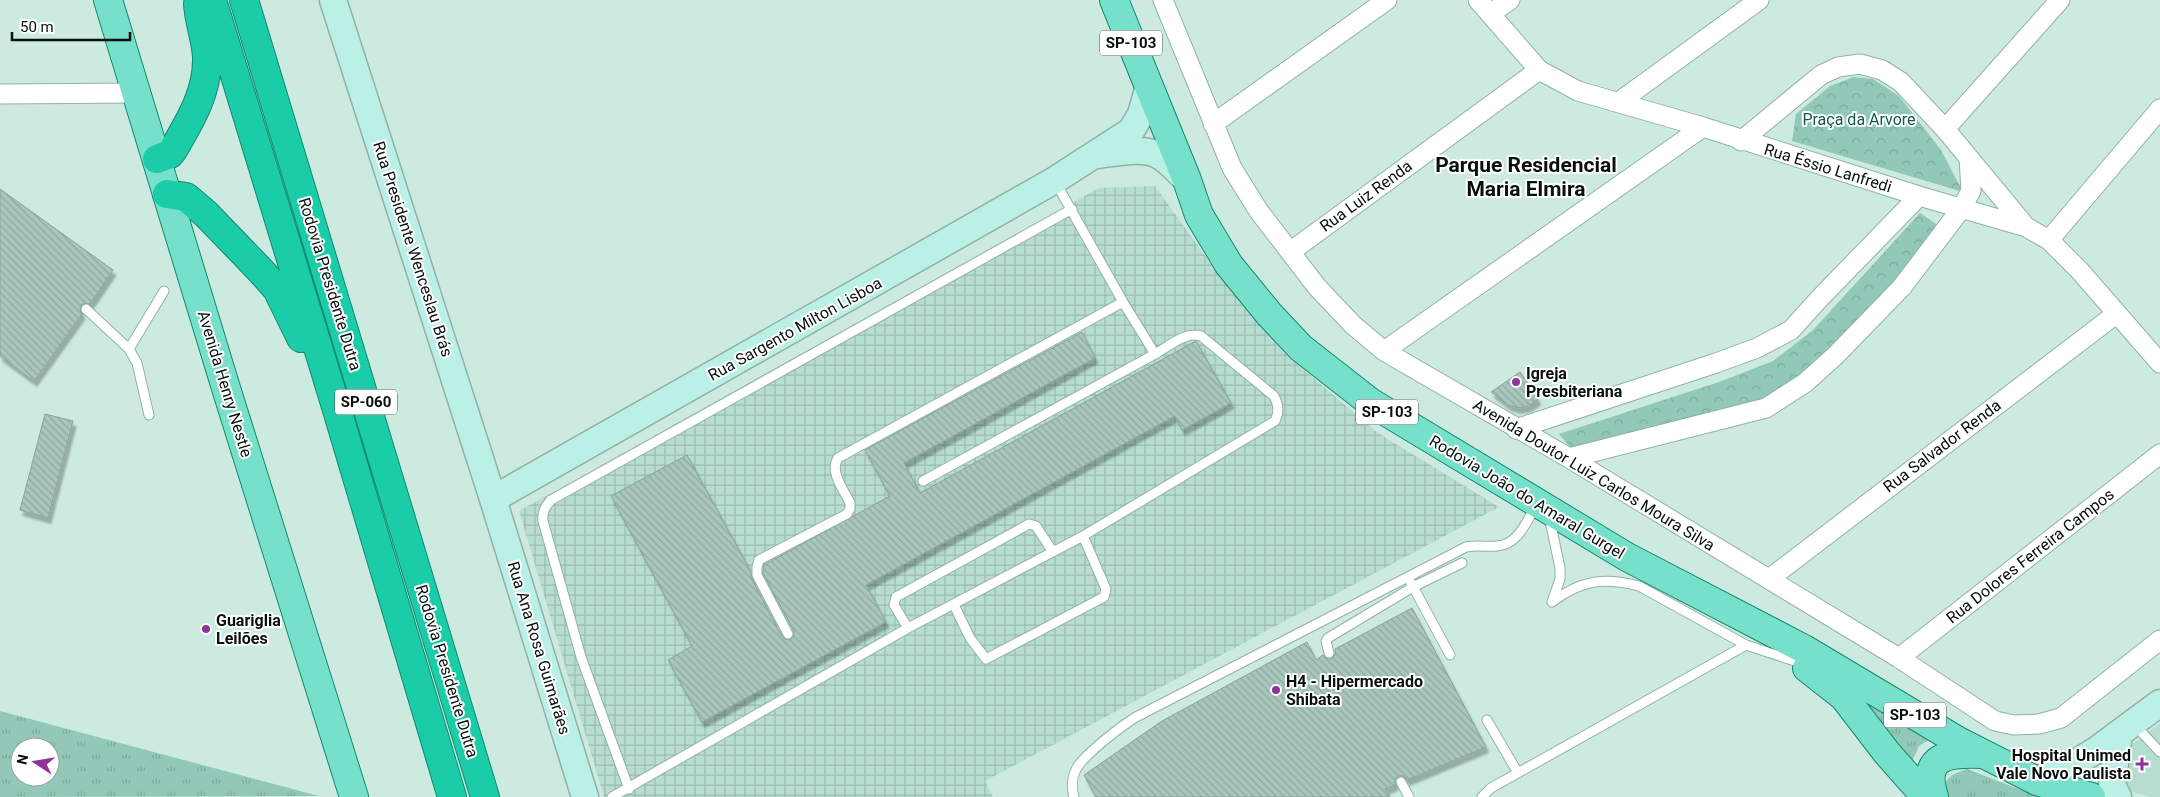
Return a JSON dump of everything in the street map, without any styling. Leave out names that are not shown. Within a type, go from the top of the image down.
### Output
[{"type":"highway","points":[[156,159],[165,156],[173,150],[195,114],[205,81],[207,56],[198,0]]},
{"type":"highway","name":"Rodovia Presidente Dutra","points":[[212,0],[452,797]]},
{"type":"highway","name":"Rodovia Presidente Dutra","points":[[244,0],[486,797]]},
{"type":"highway","points":[[167,194],[186,197],[206,214],[277,289],[337,410]]},
{"type":"main road","name":"Avenida Henry Nestle","points":[[108,0],[354,797]]},
{"type":"main road","name":"Rodovia João do Amaral Gurgel","points":[[1114,0],[1187,180],[1199,215],[1229,265],[1269,314],[1301,348],[1370,402],[1627,557],[1746,618],[1982,754],[2037,781],[2091,797]]},
{"type":"main road","name":"Rodovia João do Amaral Gurgel","points":[[1746,618],[1844,697],[1887,753],[1926,797]]},
{"type":"main road","name":"SP-103","points":[[1934,797],[1930,785],[1931,772],[1936,763],[1944,756],[1955,753],[1982,754]]},
{"type":"main road","points":[[340,797],[344,768]]},
{"type":"street","name":"Rua Presidente Wenceslau Brás","points":[[333,0],[493,499]]},
{"type":"street","name":"Avenida Doutor Luiz Carlos Moura Silva","points":[[1163,0],[1232,168],[1258,210],[1318,287],[1353,325],[1384,351],[1569,458],[1900,658],[1995,721],[2014,726],[2039,724],[2061,718],[2160,640]]},
{"type":"street","points":[[1213,124],[1387,0]]},
{"type":"street","name":"Rua Éssio Lanfredi","points":[[1478,0],[1539,70],[1578,91],[1703,127],[1741,141],[1961,209],[2026,227],[2049,240],[2158,357]]},
{"type":"street","points":[[1490,14],[1510,0]]},
{"type":"street","points":[[1619,102],[1759,0]]},
{"type":"street","points":[[1945,129],[2060,0]]},
{"type":"street","points":[[1741,141],[1821,75],[1838,67],[1860,64],[1882,70],[1901,82],[1945,129],[2026,227]]},
{"type":"street","name":"Rua Luiz Renda","points":[[1290,252],[1539,70]]},
{"type":"street","name":"Rua Sargento Milton Lisboa","points":[[493,499],[1055,180],[1131,131],[1137,123],[1149,86]]},
{"type":"street","points":[[0,94],[136,93]]},
{"type":"street","points":[[2049,240],[2160,110]]},
{"type":"street","points":[[1384,351],[1703,127]]},
{"type":"street","points":[[1094,155],[1140,151],[1152,153],[1161,157],[1187,180]]},
{"type":"street","points":[[1569,458],[1766,408],[1805,383],[1836,355],[1902,287],[1961,209],[1971,190],[1969,158]]},
{"type":"street","points":[[1516,429],[1724,360],[1757,348],[1791,330],[1919,196]]},
{"type":"street","name":"Rua Salvador Renda","points":[[1768,579],[2116,314]]},
{"type":"street","name":"Rua Dolores Ferreira Campos","points":[[1900,658],[2160,454]]},
{"type":"street","name":"Rua Ana Rosa Guimarães","points":[[493,499],[584,797]]},
{"type":"street","points":[[2037,781],[2072,765],[2126,729],[2160,703]]},
{"type":"street","points":[[2118,797],[2112,785],[2126,729]]},
{"type":"lane","points":[[1055,180],[1123,302],[1156,354]]},
{"type":"lane","points":[[629,788],[581,657],[543,521],[542,514],[545,507],[551,500],[1072,209]]},
{"type":"lane","points":[[129,349],[164,291]]},
{"type":"lane","points":[[788,634],[757,575],[757,567],[759,560],[847,514],[850,503],[834,471],[834,464],[838,458],[1123,302]]},
{"type":"lane","points":[[86,309],[129,349],[136,363],[149,415]]},
{"type":"lane","points":[[612,797],[908,628],[1083,536],[1275,421],[1278,405],[1274,396],[1201,336],[1188,335],[923,481]]},
{"type":"lane","points":[[1074,797],[1072,790],[1073,777],[1078,766],[1118,729],[1136,717],[1466,547],[1477,545],[1500,546],[1506,544],[1515,539],[1542,506]]},
{"type":"lane","points":[[1542,506],[1560,568],[1560,579],[1552,602],[1569,590],[1605,580],[1639,586],[1746,645],[1800,663]]},
{"type":"lane","points":[[908,628],[894,605],[896,597],[1029,524],[1036,526],[1053,552]]},
{"type":"lane","points":[[954,605],[970,638],[986,659],[1072,615],[1104,597],[1106,593],[1083,536]]},
{"type":"lane","points":[[1329,653],[1326,641],[1328,638],[1413,587],[1462,563]]},
{"type":"lane","points":[[1408,578],[1450,655]]},
{"type":"lane","points":[[1482,797],[1491,788],[1746,645]]},
{"type":"lane","points":[[1487,720],[1518,773]]},
{"type":"lane","points":[[2126,729],[2160,752]]},
{"type":"lane","points":[[1401,782],[1409,797]]},
{"type":"shaded area","points":[[1155,186],[1224,282],[1283,352],[1378,433],[1499,507],[985,781],[993,797],[604,797],[519,511],[1099,188]]},
{"type":"shaded area","name":"Hospital Unimed Vale Novo Paulista","points":[[2160,723],[2160,797],[2151,797],[2129,791],[2125,785],[2130,746]]},
{"type":"green space","name":"Praça da Arvore","points":[[1853,77],[1873,79],[1899,96],[1941,150],[1963,192],[1792,141],[1796,114],[1830,86]]},
{"type":"green space","points":[[1920,213],[1939,226],[1899,283],[1800,380],[1757,402],[1574,452],[1559,434],[1719,382],[1773,361],[1813,330]]},
{"type":"green space","points":[[1845,689],[1932,738],[1919,746],[1909,768]]},
{"type":"green space","points":[[0,711],[319,796],[0,797]]},
{"type":"green space","points":[[1967,769],[2039,797],[1946,797],[1945,786],[1949,778]]},
{"type":"building","points":[[0,189],[113,270],[90,304],[85,303],[81,305],[80,310],[82,314],[34,381],[0,356]]},
{"type":"building","points":[[1082,332],[1095,358],[904,463],[920,493],[1196,341],[1231,403],[1182,430],[1175,416],[866,585],[886,622],[702,722],[668,660],[692,646],[611,496],[687,455],[751,572],[751,578],[782,637],[790,640],[793,637],[794,631],[763,573],[764,565],[890,496],[865,450]]},
{"type":"building","name":"Igreja Presbiteriana","points":[[1520,372],[1538,399],[1529,406],[1518,408],[1508,405],[1491,392]]},
{"type":"building","points":[[45,414],[73,421],[48,518],[20,510]]},
{"type":"building","name":"H4 - Hipermercado Shibata","points":[[1412,608],[1486,747],[1407,780],[1404,776],[1399,776],[1395,779],[1395,785],[1385,789],[1390,797],[1096,797],[1084,775],[1162,721],[1307,642],[1316,660],[1323,655],[1327,659],[1331,659],[1335,655],[1335,649]]},
{"type":"place","name":"Igreja Presbiteriana","points":[[1516,382]]},
{"type":"place","name":"Guariglia Leilões","points":[[206,629]]},
{"type":"place","name":"H4 - Hipermercado Shibata","points":[[1276,690]]},
{"type":"place","name":"Hospital Unimed Vale Novo Paulista","points":[[2142,764]]},
{"type":"district","name":"Parque Residencial Maria Elmira","points":[[1526,177]]}]
